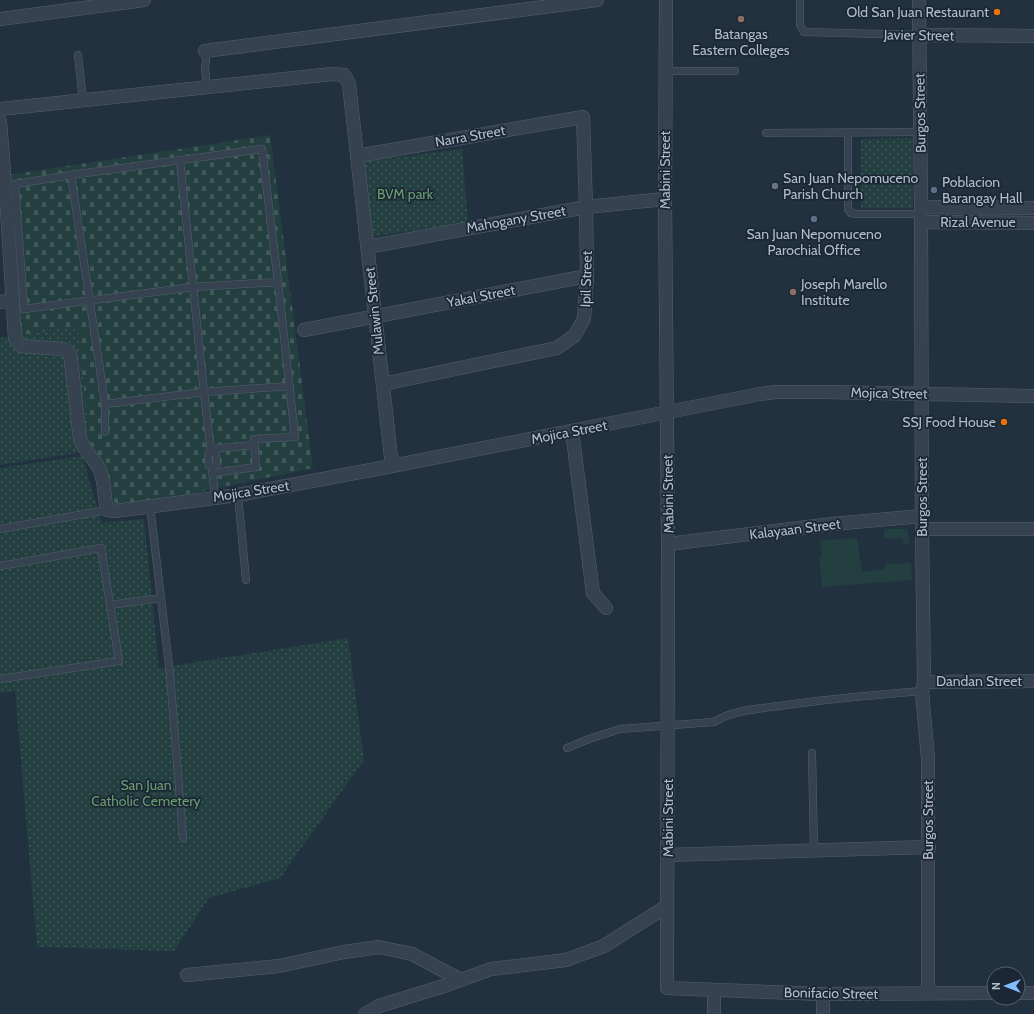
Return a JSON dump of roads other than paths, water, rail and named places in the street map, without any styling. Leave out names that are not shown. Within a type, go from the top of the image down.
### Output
[{"type":"street","points":[[0,19],[144,0]]},
{"type":"street","points":[[205,51],[597,0]]},
{"type":"street","name":"Mabini Street","points":[[666,0],[665,199],[668,544],[667,988]]},
{"type":"street","name":"Burgos Street","points":[[919,0],[923,686],[928,760],[929,847],[928,993]]},
{"type":"street","name":"Javier Street","points":[[919,35],[1034,36]]},
{"type":"street","name":"Mulawin Street","points":[[207,87],[332,74],[344,75],[348,84],[357,156],[392,466]]},
{"type":"street","points":[[0,109],[207,87]]},
{"type":"street","name":"Narra Street","points":[[357,156],[583,117]]},
{"type":"street","name":"Ipil Street","points":[[383,384],[557,348],[574,336],[584,319],[587,276],[583,117]]},
{"type":"street","points":[[0,121],[6,301],[15,338],[21,346],[63,349],[70,353],[80,439],[84,449],[93,459],[103,479],[108,510]]},
{"type":"street","name":"Mahogany Street","points":[[367,247],[586,207],[665,199]]},
{"type":"street","points":[[1002,208],[1002,222]]},
{"type":"street","name":"Rizal Avenue","points":[[921,214],[1002,208],[1034,208]]},
{"type":"street","name":"Rizal Avenue","points":[[921,214],[1002,222],[1034,223]]},
{"type":"street","name":"Yakal Street","points":[[304,330],[587,276]]},
{"type":"street","name":"Mojica Street","points":[[108,510],[115,511],[238,494],[776,392],[1034,396]]},
{"type":"street","points":[[572,431],[593,593],[606,608]]},
{"type":"street","name":"Kalayaan Street","points":[[668,544],[832,524],[922,523],[1034,529]]},
{"type":"street","name":"Dandan Street","points":[[923,686],[1034,681]]},
{"type":"street","points":[[668,855],[929,847]]},
{"type":"street","points":[[365,1014],[379,1006],[491,969],[566,960],[604,946],[668,906]]},
{"type":"street","points":[[187,975],[279,966],[379,947],[412,954],[461,980]]},
{"type":"street","name":"Bonifacio Street","points":[[667,988],[822,994],[986,993]]},
{"type":"street","points":[[714,990],[714,1014]]},
{"type":"street","points":[[822,994],[822,1014]]},
{"type":"lane","name":"Javier Street","points":[[800,0],[800,25],[804,32],[919,35]]},
{"type":"lane","points":[[205,51],[207,87]]},
{"type":"lane","points":[[78,54],[83,101]]},
{"type":"lane","points":[[665,71],[735,71]]},
{"type":"lane","points":[[766,133],[920,132]]},
{"type":"lane","points":[[848,133],[848,209],[851,213],[921,214]]},
{"type":"lane","points":[[180,161],[193,288],[204,392],[211,450],[208,454],[208,466],[213,470],[256,468],[254,439],[295,437],[290,386],[278,282],[262,149],[15,184],[24,309],[193,288],[278,282]]},
{"type":"lane","points":[[71,175],[105,404],[105,432]]},
{"type":"lane","points":[[105,404],[204,392],[290,386]]},
{"type":"lane","points":[[211,450],[254,445]]},
{"type":"lane","points":[[213,470],[214,498]]},
{"type":"lane","points":[[238,494],[246,580]]},
{"type":"lane","points":[[150,506],[170,674],[184,838]]},
{"type":"lane","points":[[0,529],[108,510]]},
{"type":"lane","points":[[0,566],[101,548],[119,661],[0,680]]},
{"type":"lane","points":[[110,605],[162,598]]},
{"type":"lane","points":[[567,748],[620,729],[714,722],[721,718],[741,712],[923,686]]},
{"type":"lane","points":[[812,753],[814,850]]},
{"type":"place","name":"Old San Juan Restaurant","points":[[997,12]]},
{"type":"place","name":"Batangas Eastern Colleges","points":[[741,19]]},
{"type":"place","name":"San Juan Nepomuceno Parish Church","points":[[775,186]]},
{"type":"place","name":"Poblacion Barangay Hall","points":[[934,190]]},
{"type":"place","name":"San Juan Nepomuceno Parochial Office","points":[[814,219]]},
{"type":"place","name":"Joseph Marello Institute","points":[[793,292]]},
{"type":"place","name":"SSJ Food House","points":[[1004,422]]},
{"type":"park label","name":"BVM park","points":[[405,194]]},
{"type":"park label","name":"San Juan Catholic Cemetery","points":[[146,794]]}]
